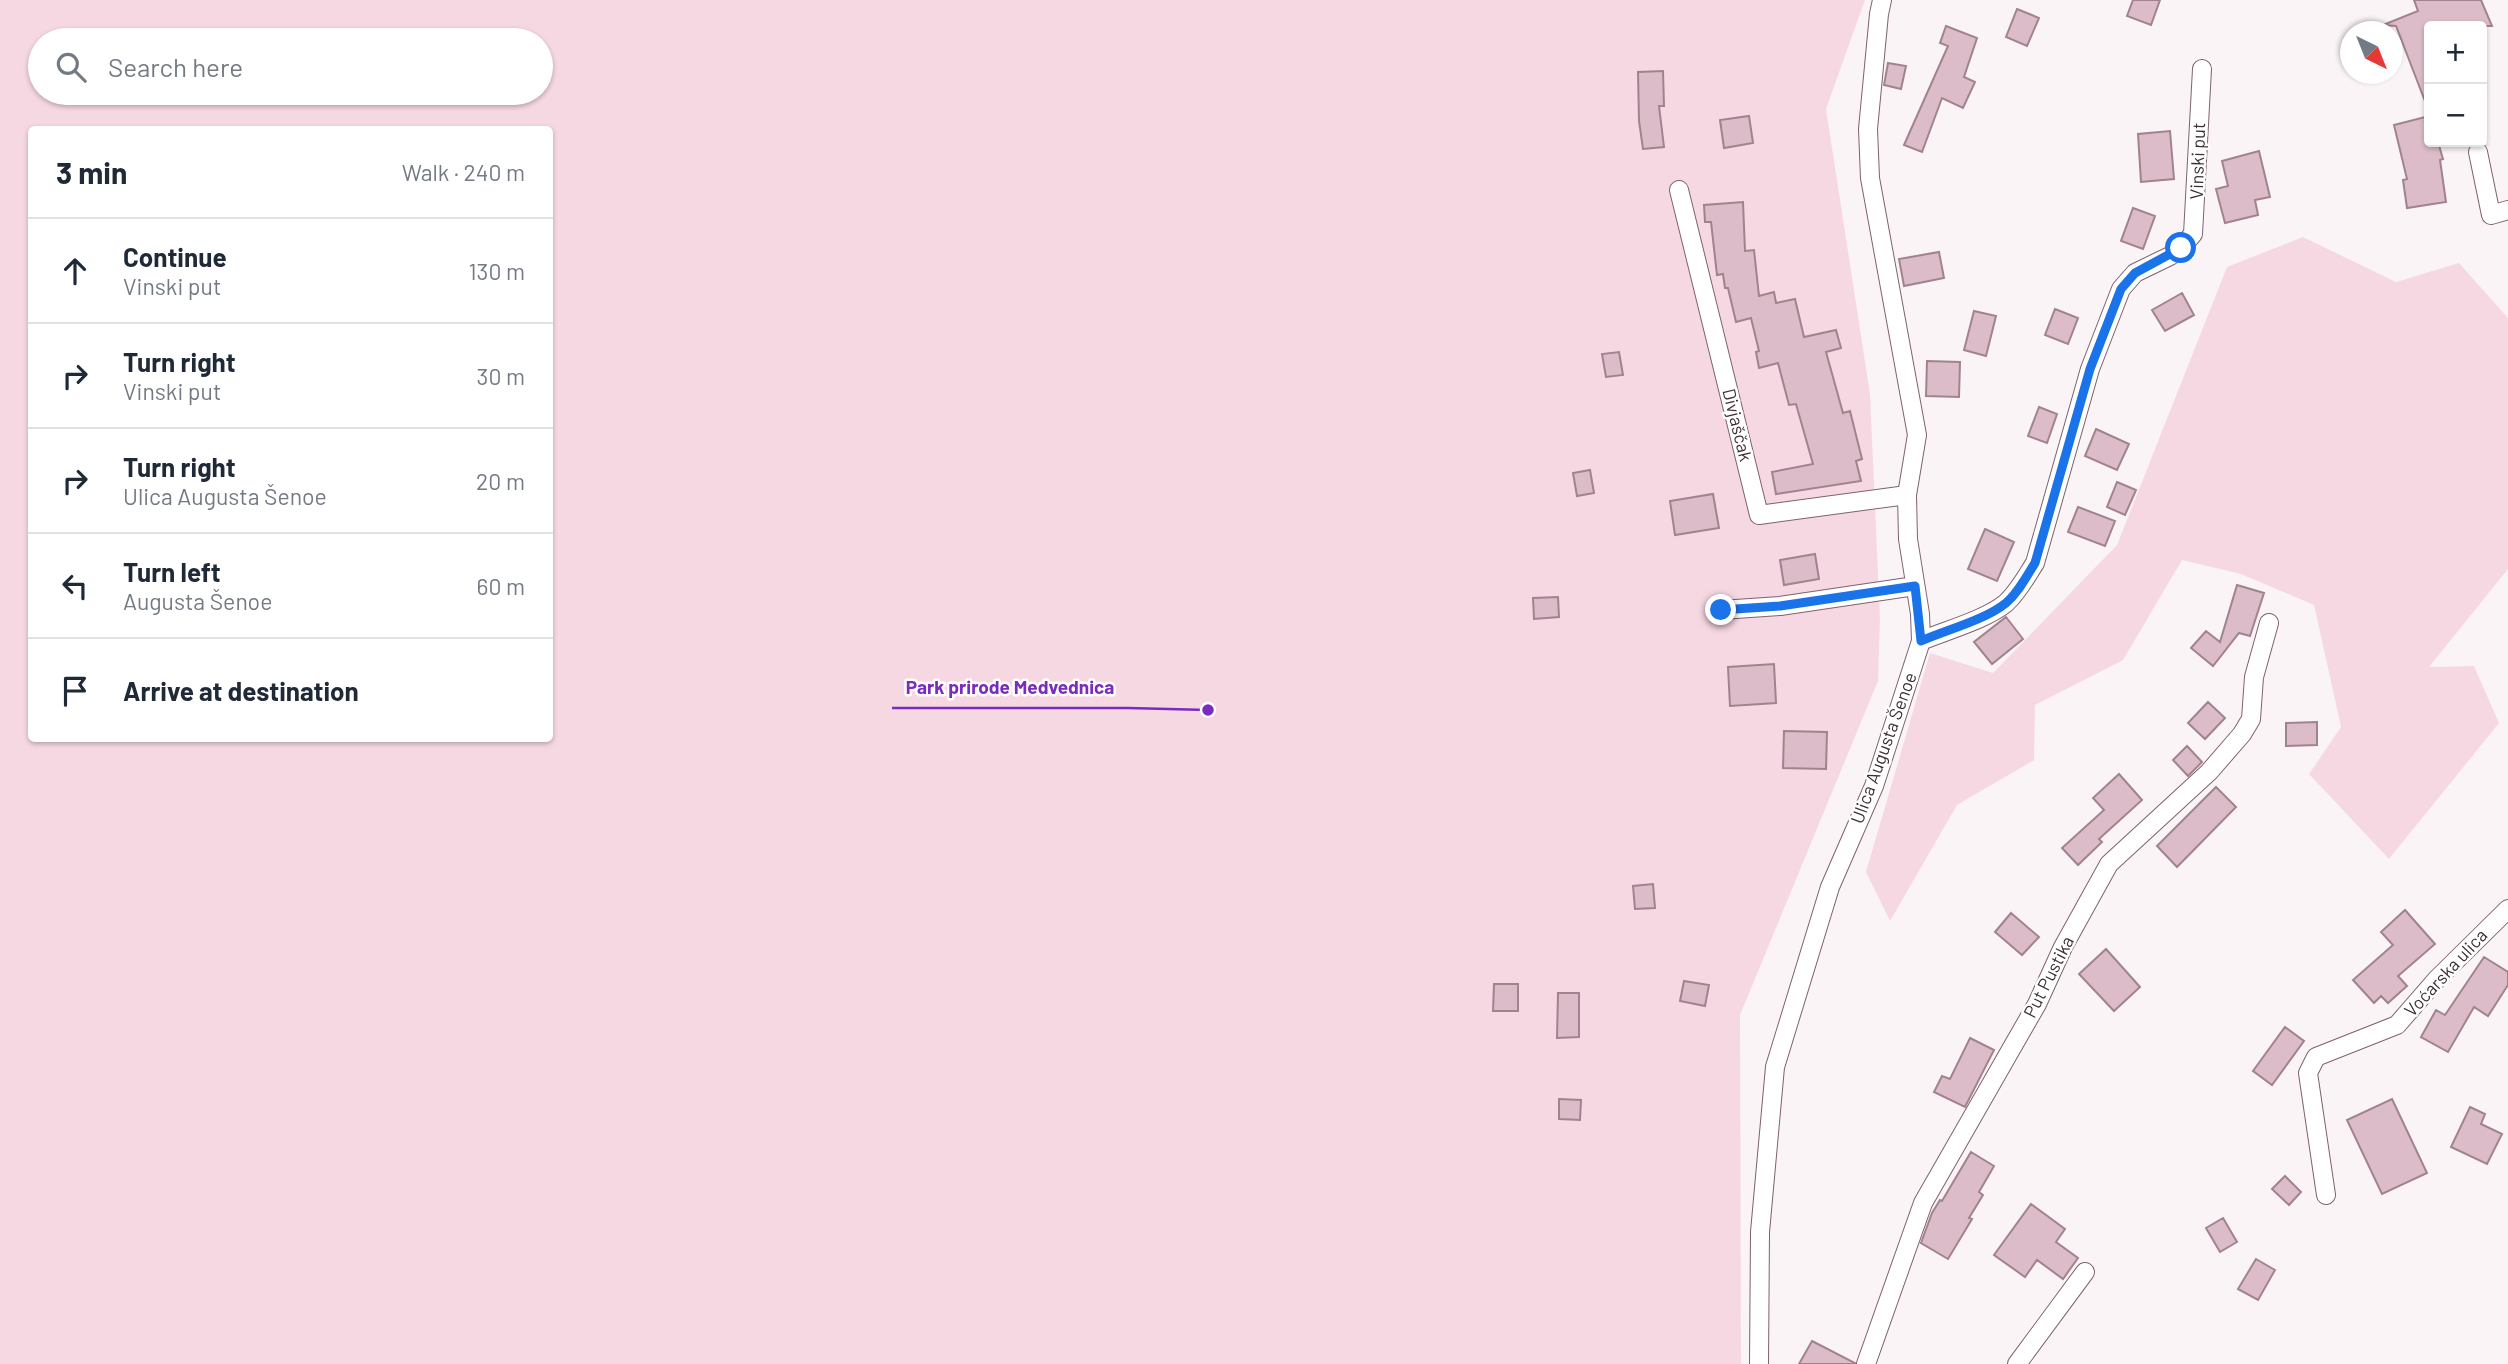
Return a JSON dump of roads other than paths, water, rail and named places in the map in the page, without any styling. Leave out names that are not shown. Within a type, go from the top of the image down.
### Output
[{"type":"street","name":"Ulica Augusta Šenoe","points":[[1759,1364],[1760,1232],[1775,1067],[1830,887],[1874,786],[1921,641],[1908,538],[1907,495],[1917,436],[1870,178],[1868,129],[1882,0]]},
{"type":"street","name":"Vinski put","points":[[1921,641],[2005,603],[2035,563],[2090,369],[2121,289],[2135,273],[2181,248],[2193,234],[2202,69]]},
{"type":"street","points":[[2478,152],[2491,215],[2508,211]]},
{"type":"street","name":"Divjaščak","points":[[1679,190],[1759,515],[1907,495]]},
{"type":"street","points":[[1721,610],[1780,606],[1915,586]]},
{"type":"street","name":"Put Pustika","points":[[1866,1364],[1923,1203],[2037,1004],[2063,947],[2109,864],[2209,772],[2242,734],[2251,719],[2254,677],[2269,623]]},
{"type":"street","name":"Voćarska ulica","points":[[2326,1195],[2308,1073],[2316,1057],[2397,1025],[2437,979],[2508,908]]},
{"type":"street","points":[[2018,1364],[2085,1272]]},
{"type":"place","name":"Park prirode Medvednica","points":[[1208,710]]}]
